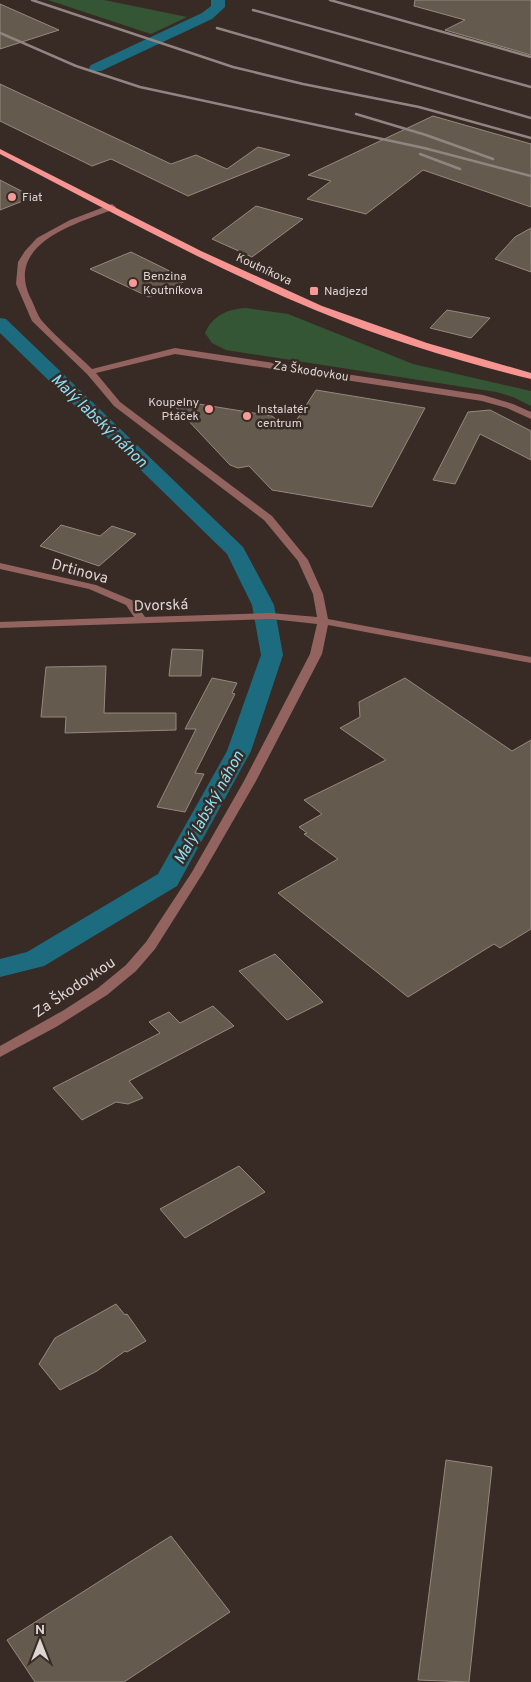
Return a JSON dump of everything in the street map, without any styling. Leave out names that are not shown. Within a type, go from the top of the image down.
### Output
[{"type":"main road","name":"Koutníkova","points":[[0,151],[243,274],[318,307],[392,335],[531,376]]},
{"type":"street","name":"Za Škodovkou","points":[[0,1052],[46,1027],[94,997],[131,968],[154,940],[201,868],[312,663],[324,621],[318,594],[303,560],[268,518],[118,404],[90,372],[37,321],[20,284],[22,262],[29,251],[47,236],[73,222],[112,207]]},
{"type":"street","name":"Za Škodovkou","points":[[90,372],[175,351],[483,398],[510,406],[531,416]]},
{"type":"street","name":"Drtinova","points":[[0,566],[92,587],[130,603],[142,620]]},
{"type":"street","name":"Dvorská","points":[[0,626],[271,616],[324,621]]},
{"type":"street","points":[[324,621],[531,660]]},
{"type":"green space","points":[[48,0],[104,0],[187,17],[151,34]]},
{"type":"green space","points":[[246,308],[288,314],[413,364],[531,391],[531,406],[513,397],[496,392],[226,350],[212,343],[205,333],[212,322],[222,314]]},
{"type":"building","points":[[415,0],[531,0],[531,55],[445,30],[465,20],[414,6]]},
{"type":"building","points":[[0,4],[59,30],[0,49]]},
{"type":"building","points":[[0,84],[171,164],[196,155],[227,169],[258,147],[290,155],[188,196],[111,159],[92,166],[0,121]]},
{"type":"building","points":[[433,116],[531,144],[531,207],[423,170],[366,214],[307,199],[331,181],[308,175]]},
{"type":"building","name":"Fiat","points":[[0,180],[33,197],[0,210]]},
{"type":"building","points":[[256,206],[303,219],[252,257],[212,239]]},
{"type":"building","points":[[531,228],[531,272],[495,259],[515,237]]},
{"type":"building","points":[[131,252],[188,280],[149,297],[90,269]]},
{"type":"building","points":[[447,310],[490,318],[471,338],[430,328]]},
{"type":"building","points":[[316,390],[425,408],[372,507],[272,490],[249,466],[238,468],[230,465],[168,399],[272,416],[290,430]]},
{"type":"building","points":[[490,410],[531,431],[531,460],[480,434],[455,484],[433,480],[468,412]]},
{"type":"building","points":[[61,525],[100,536],[112,526],[136,534],[99,566],[40,546]]},
{"type":"building","points":[[172,649],[203,650],[201,676],[169,676]]},
{"type":"building","points":[[106,666],[104,713],[176,713],[176,730],[65,733],[66,717],[41,717],[46,667]]},
{"type":"building","points":[[212,678],[237,683],[232,693],[235,694],[195,773],[204,774],[185,812],[157,807],[196,729],[185,729]]},
{"type":"building","points":[[405,678],[512,751],[531,740],[531,929],[500,948],[494,944],[408,997],[278,893],[338,859],[304,834],[307,833],[299,827],[322,814],[304,800],[386,760],[340,728],[360,717],[359,702]]},
{"type":"building","points":[[275,954],[323,1002],[287,1020],[239,971]]},
{"type":"building","points":[[213,1006],[234,1026],[129,1081],[143,1098],[128,1104],[116,1102],[82,1120],[53,1088],[160,1033],[149,1022],[169,1012],[180,1023]]},
{"type":"building","points":[[239,1166],[265,1192],[185,1238],[160,1209]]},
{"type":"building","points":[[116,1304],[125,1315],[127,1314],[146,1341],[127,1352],[125,1351],[97,1371],[60,1390],[39,1364],[55,1338]]},
{"type":"building","points":[[446,1460],[492,1467],[469,1682],[418,1680]]},
{"type":"building","points":[[171,1536],[230,1612],[124,1682],[35,1682],[7,1640]]},
{"type":"waterway","name":"Malý labský náhon","points":[[96,68],[207,16],[218,7],[218,0]]},
{"type":"waterway","name":"Malý labský náhon","points":[[0,323],[236,551],[263,605],[272,655],[239,751],[168,880],[35,959],[0,968]]},
{"type":"railway","points":[[32,0],[233,67],[303,84],[419,107],[531,138]]},
{"type":"railway","points":[[330,0],[531,57]]},
{"type":"railway","points":[[253,10],[531,87]]},
{"type":"railway","points":[[217,28],[531,118]]},
{"type":"railway","points":[[0,33],[76,66],[140,87],[424,148],[531,176]]},
{"type":"railway","points":[[356,114],[426,135],[493,159]]},
{"type":"railway","points":[[420,154],[460,169]]},
{"type":"place","name":"Fiat","points":[[12,197]]},
{"type":"place","name":"Benzina Koutníkova","points":[[133,283]]},
{"type":"place","name":"Nadjezd","points":[[314,291]]},
{"type":"place","name":"Koupelny Ptáček","points":[[209,409]]},
{"type":"place","name":"Instalatér centrum","points":[[247,416]]}]
